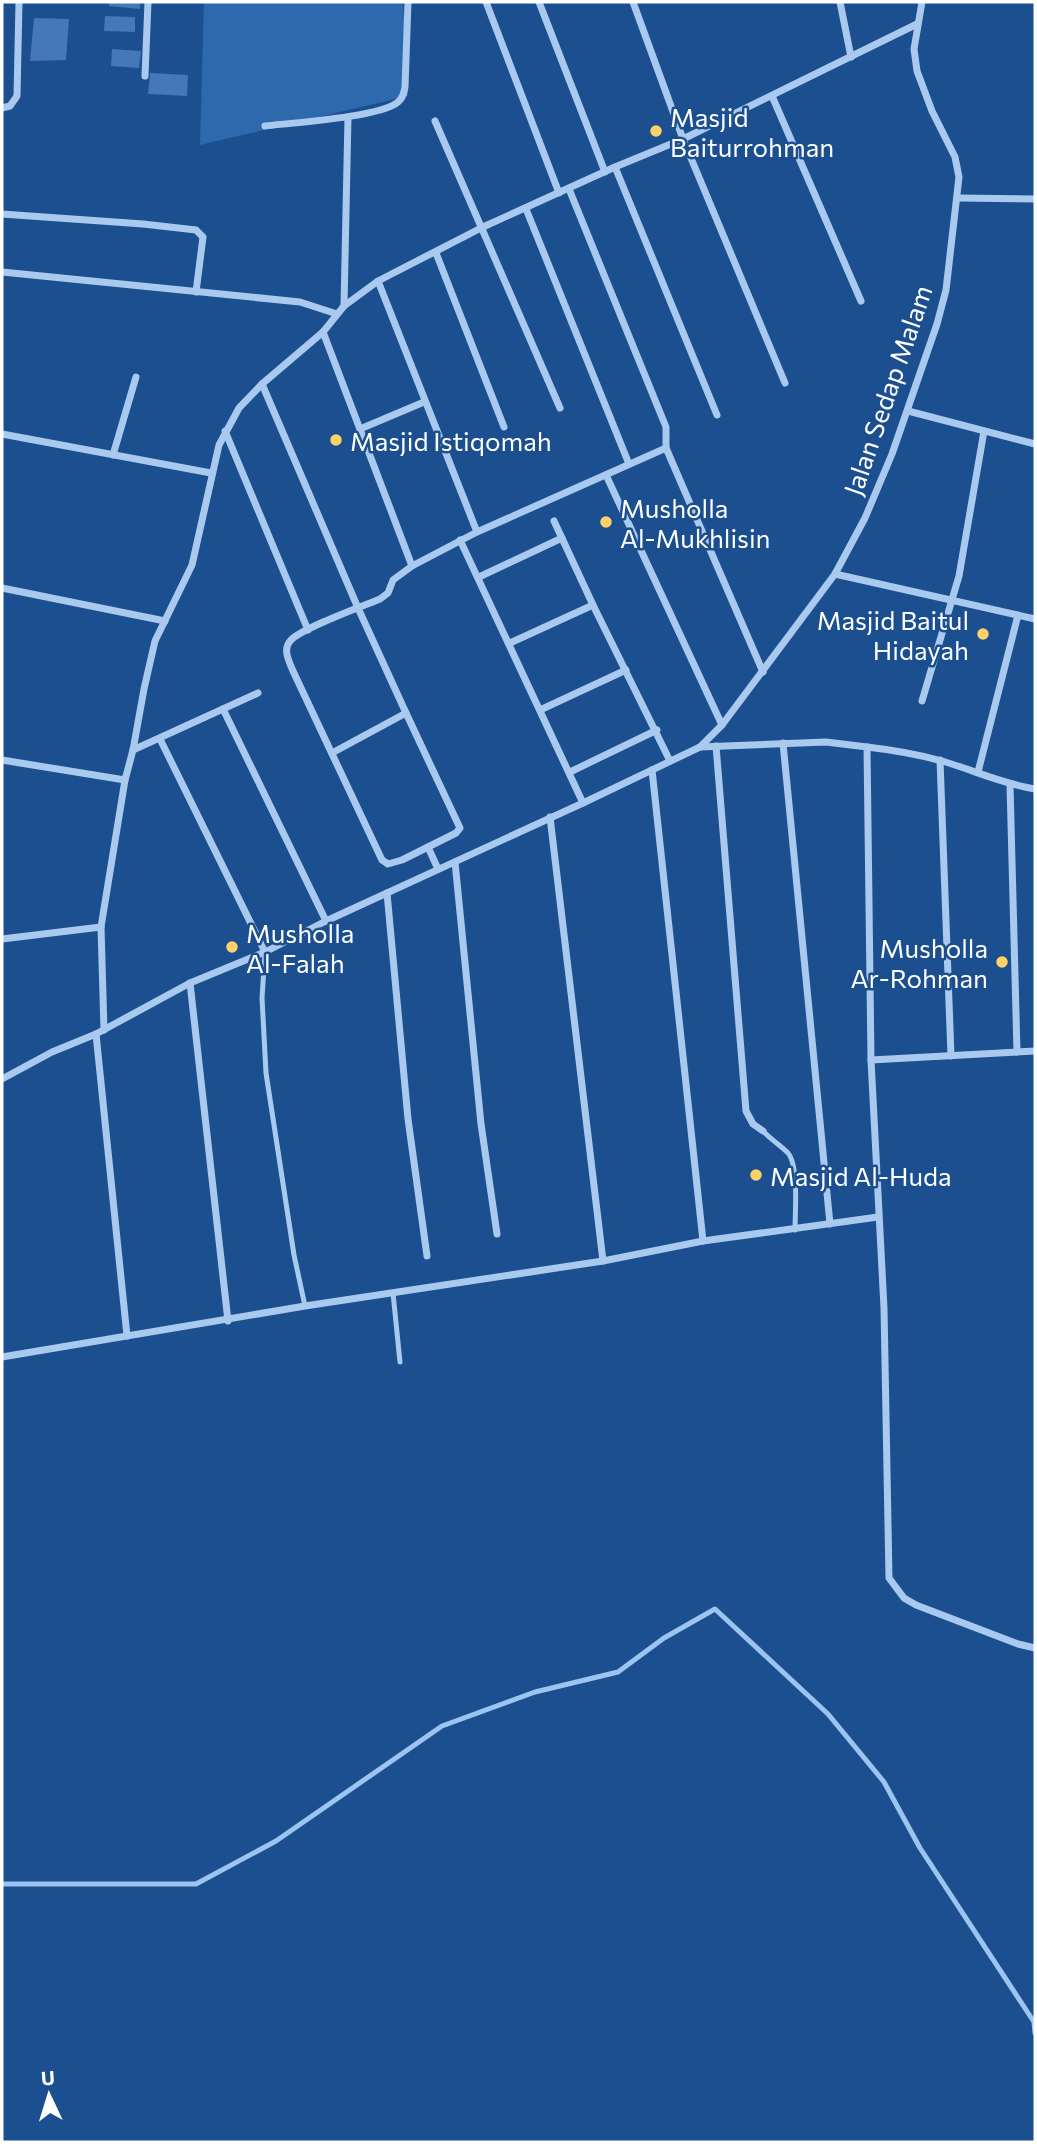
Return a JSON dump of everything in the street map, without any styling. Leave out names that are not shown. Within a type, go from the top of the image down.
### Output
[{"type":"street","points":[[2,108],[9,106],[17,96],[19,2]]},
{"type":"street","points":[[145,76],[148,2]]},
{"type":"street","points":[[264,126],[348,117],[396,104],[405,88],[408,2]]},
{"type":"street","points":[[486,2],[559,193]]},
{"type":"street","points":[[539,2],[605,172]]},
{"type":"street","points":[[633,2],[683,139],[785,383]]},
{"type":"street","points":[[840,2],[851,57]]},
{"type":"street","name":"Jalan Sedap Malam","points":[[700,747],[722,725],[835,574],[865,518],[908,411],[937,324],[946,289],[959,177],[955,157],[932,111],[917,71],[914,49],[922,2]]},
{"type":"street","points":[[104,1030],[101,927],[125,780],[155,641],[192,565],[211,473],[225,431],[239,408],[262,384],[323,332],[344,306],[379,281],[483,227],[683,139],[917,24]]},
{"type":"street","points":[[772,96],[862,301]]},
{"type":"street","points":[[344,306],[348,117]]},
{"type":"street","points":[[435,121],[560,408]]},
{"type":"street","points":[[615,167],[717,415]]},
{"type":"street","points":[[569,189],[666,427],[666,447],[763,672]]},
{"type":"street","points":[[958,198],[1035,199]]},
{"type":"street","points":[[527,209],[629,464]]},
{"type":"street","points":[[2,214],[196,230],[203,237],[196,292]]},
{"type":"street","points":[[436,253],[504,427]]},
{"type":"street","points":[[2,272],[300,302],[337,314]]},
{"type":"street","points":[[379,281],[477,532]]},
{"type":"street","points":[[323,332],[412,566]]},
{"type":"street","points":[[113,455],[136,377]]},
{"type":"street","points":[[262,384],[358,608],[460,824],[456,833],[388,864],[382,860],[287,656],[286,648],[291,640],[308,630],[358,608],[380,599],[388,593],[393,580],[412,566],[460,540],[666,447]]},
{"type":"street","points":[[360,429],[425,402]]},
{"type":"street","points":[[908,411],[1035,444]]},
{"type":"street","points":[[922,701],[964,551],[984,430]]},
{"type":"street","points":[[225,431],[308,630]]},
{"type":"street","points":[[2,434],[211,473]]},
{"type":"street","points":[[606,475],[722,725]]},
{"type":"street","points":[[554,521],[670,761]]},
{"type":"street","points":[[479,578],[562,538]]},
{"type":"street","points":[[460,540],[583,803]]},
{"type":"street","points":[[835,574],[1035,619]]},
{"type":"street","points":[[2,588],[165,621]]},
{"type":"street","points":[[510,643],[593,605]]},
{"type":"street","points":[[978,772],[1018,615]]},
{"type":"street","points":[[540,710],[626,670]]},
{"type":"street","points":[[133,750],[258,693]]},
{"type":"street","points":[[223,709],[326,921]]},
{"type":"street","points":[[332,753],[406,713]]},
{"type":"street","points":[[570,772],[657,730]]},
{"type":"street","points":[[160,739],[265,952]]},
{"type":"street","points":[[2,1079],[52,1052],[104,1030],[190,984],[265,952],[700,747],[826,742],[867,747],[940,760],[1010,785],[1035,789]]},
{"type":"street","points":[[783,743],[831,1224]]},
{"type":"street","points":[[716,746],[747,1111],[753,1124],[763,1130]]},
{"type":"street","points":[[867,747],[871,1060],[884,1308],[889,1578],[904,1598],[916,1605],[1035,1648]]},
{"type":"street","points":[[2,760],[125,780]]},
{"type":"street","points":[[940,760],[951,1056]]},
{"type":"street","points":[[652,770],[703,1241]]},
{"type":"street","points":[[1010,785],[1017,1052]]},
{"type":"street","points":[[551,817],[603,1261]]},
{"type":"street","points":[[428,847],[438,869]]},
{"type":"street","points":[[455,862],[481,1124],[498,1234]]},
{"type":"street","points":[[387,893],[408,1119],[427,1256]]},
{"type":"street","points":[[2,939],[101,927]]},
{"type":"street","points":[[190,984],[228,1321]]},
{"type":"street","points":[[96,1034],[127,1336]]},
{"type":"street","points":[[871,1060],[1035,1051]]},
{"type":"street","points":[[2,1357],[305,1306],[603,1261],[703,1241],[795,1230],[869,1216],[878,1217]]},
{"type":"lane","points":[[265,952],[262,998],[267,1073],[294,1255],[305,1306]]},
{"type":"lane","points":[[763,1130],[792,1160],[795,1179],[795,1230]]},
{"type":"lane","points":[[393,1293],[400,1362]]},
{"type":"shaded area","points":[[204,2],[403,2],[408,96],[200,145]]},
{"type":"building","points":[[109,2],[140,2],[140,9],[109,6]]},
{"type":"building","points":[[105,16],[135,17],[135,32],[104,31]]},
{"type":"building","points":[[34,18],[69,19],[66,60],[30,61]]},
{"type":"building","points":[[112,49],[141,51],[139,68],[111,66]]},
{"type":"building","points":[[150,73],[188,75],[187,96],[148,94]]},
{"type":"waterway","points":[[2,1884],[196,1884],[276,1841],[442,1726],[535,1692],[618,1672],[664,1638],[715,1609],[828,1714],[884,1782],[920,1848],[1034,2022],[1035,2033]]},
{"type":"place","name":"Masjid Baiturrohman","points":[[656,131]]},
{"type":"place","name":"Masjid Istiqomah","points":[[336,440]]},
{"type":"place","name":"Musholla Al-Mukhlisin","points":[[606,522]]},
{"type":"place","name":"Masjid Baitul Hidayah","points":[[983,634]]},
{"type":"place","name":"Musholla Al-Falah","points":[[232,947]]},
{"type":"place","name":"Musholla Ar-Rohman","points":[[1002,962]]},
{"type":"place","name":"Masjid Al-Huda","points":[[756,1175]]}]
